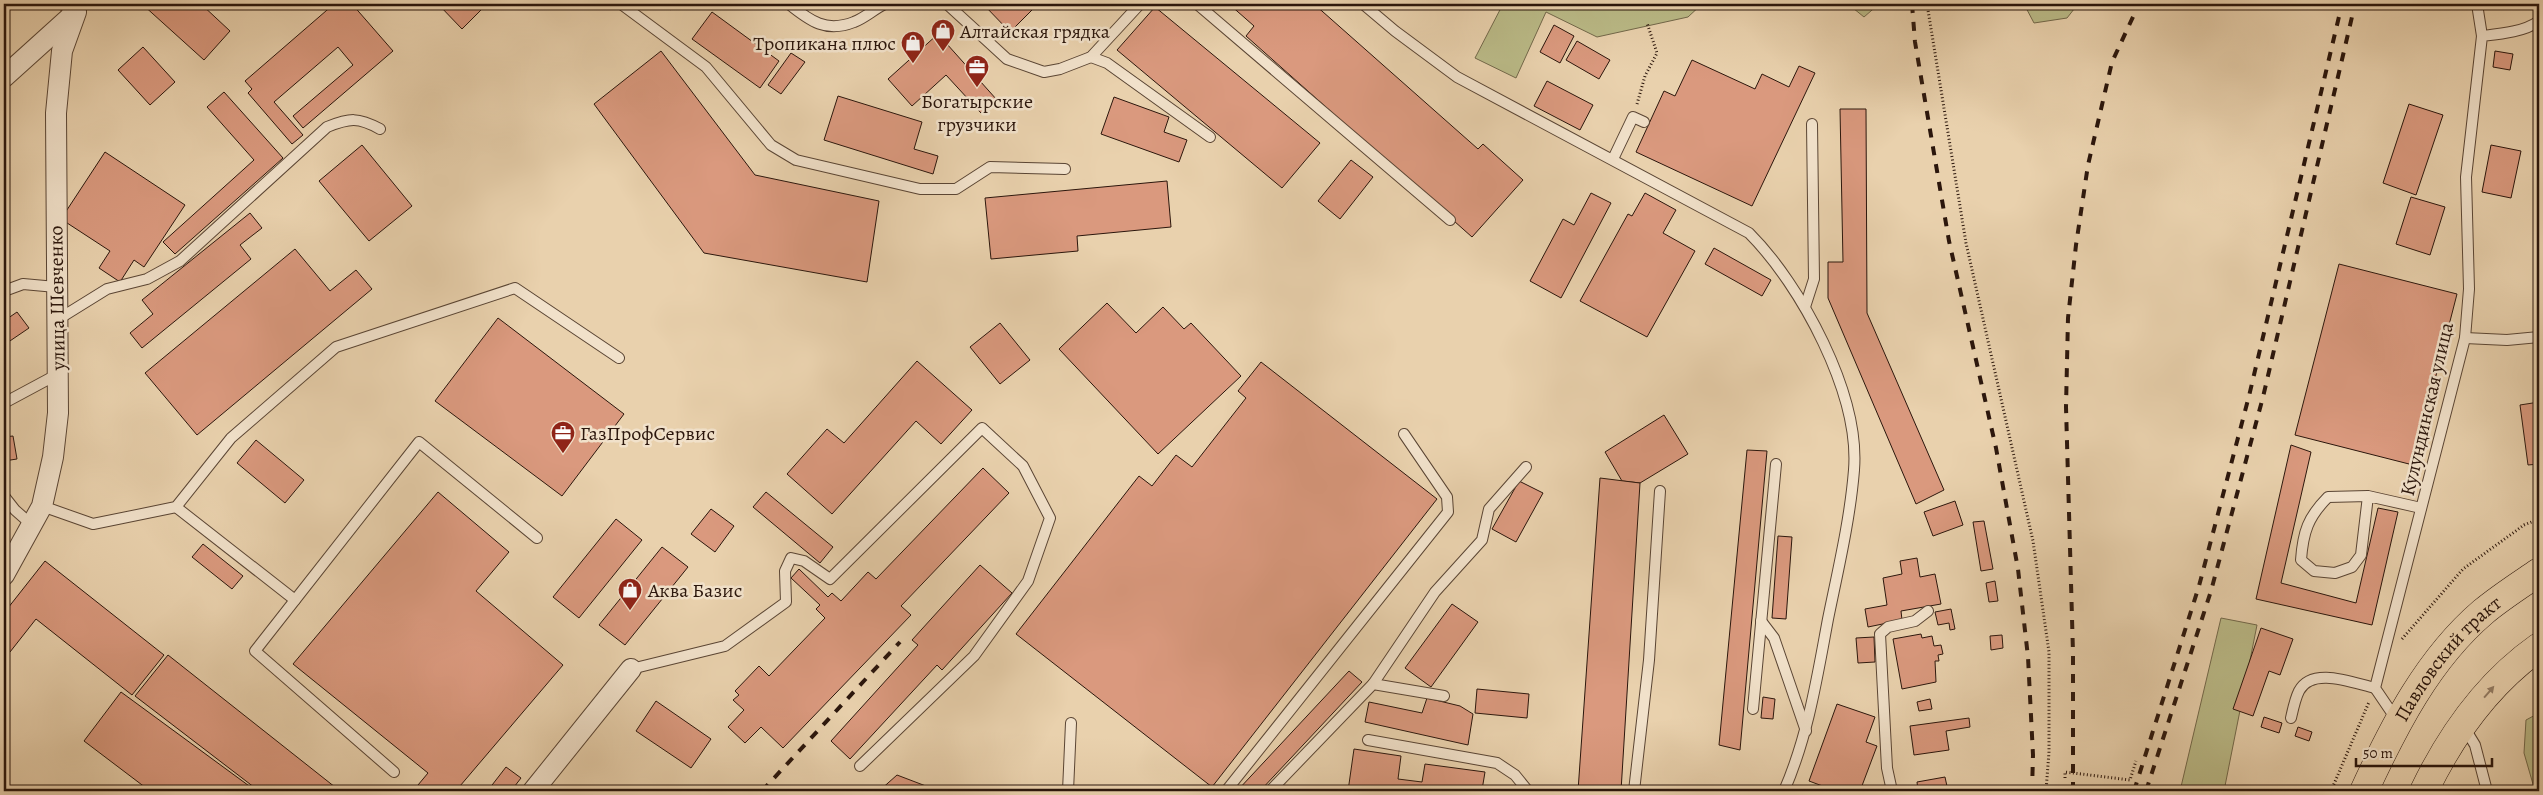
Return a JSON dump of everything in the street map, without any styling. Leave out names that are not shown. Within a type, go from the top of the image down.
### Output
[{"type":"main road","name":"Павловский тракт","points":[[2364,791],[2398,722],[2430,670],[2482,612],[2539,572]]},
{"type":"main road","points":[[2424,791],[2434,770],[2463,725],[2503,676],[2539,647]]},
{"type":"street","points":[[4,76],[73,6]]},
{"type":"street","name":"улица Шевченко","points":[[4,575],[42,506],[54,448],[58,413],[56,113],[62,51],[73,6]]},
{"type":"street","points":[[533,791],[631,669]]},
{"type":"lane","points":[[621,4],[706,67],[771,145],[796,160],[920,189],[956,190],[990,167],[1065,169]]},
{"type":"lane","points":[[789,4],[811,22],[833,27],[855,22],[885,4]]},
{"type":"lane","points":[[947,4],[1007,60],[1044,72],[1060,69],[1091,57],[1140,4]]},
{"type":"lane","points":[[1197,4],[1450,220]]},
{"type":"lane","points":[[1363,4],[1458,78],[1749,233],[1770,254],[1805,307],[1836,372],[1849,416],[1854,468],[1844,537],[1806,732],[1784,791]]},
{"type":"lane","name":"Кулундинская улица","points":[[2374,688],[2465,338],[2469,289],[2466,177],[2482,36],[2477,4]]},
{"type":"lane","points":[[2482,36],[2534,25],[2539,21]]},
{"type":"lane","points":[[1091,57],[1107,63],[1210,137]]},
{"type":"lane","points":[[1613,159],[1633,117],[1644,122]]},
{"type":"lane","points":[[56,321],[107,289],[147,279],[180,261],[327,127],[348,119],[365,121],[380,129]]},
{"type":"lane","points":[[1805,307],[1814,279],[1812,124]]},
{"type":"lane","points":[[5,289],[23,284],[56,286]]},
{"type":"lane","points":[[42,506],[93,524],[176,507],[231,438],[336,347],[515,288],[619,358]]},
{"type":"lane","points":[[2465,338],[2507,340],[2539,337]]},
{"type":"lane","points":[[4,403],[58,374]]},
{"type":"lane","points":[[631,669],[724,646],[786,602],[785,572],[791,558],[804,561],[830,579],[982,428],[1023,466],[1050,518],[1028,581],[974,656],[860,766]]},
{"type":"lane","points":[[1226,791],[1448,512],[1447,497],[1404,434]]},
{"type":"lane","points":[[394,772],[255,652],[419,442],[538,538]]},
{"type":"lane","points":[[1753,709],[1776,464]]},
{"type":"lane","points":[[1270,791],[1373,684],[1435,592],[1482,540],[1489,509],[1526,467]]},
{"type":"lane","points":[[1634,791],[1650,660],[1660,491]]},
{"type":"lane","points":[[4,496],[15,510],[32,525]]},
{"type":"lane","points":[[2368,496],[2361,555],[2352,567],[2335,573],[2314,571],[2301,560],[2302,541],[2312,514],[2328,497],[2368,496],[2422,508]]},
{"type":"lane","points":[[176,507],[295,600]]},
{"type":"lane","points":[[1892,791],[1888,768],[1880,634],[1888,627],[1915,621],[1928,611]]},
{"type":"lane","points":[[1761,621],[1774,638],[1806,732]]},
{"type":"lane","points":[[2291,718],[2299,691],[2308,680],[2323,677],[2374,688],[2398,722]]},
{"type":"lane","points":[[1373,684],[1444,696]]},
{"type":"lane","points":[[1068,791],[1071,723]]},
{"type":"lane","points":[[2463,725],[2475,745],[2487,791]]},
{"type":"lane","points":[[1368,740],[1497,764],[1515,775],[1528,791]]},
{"type":"path","points":[[1928,4],[1966,243],[2033,541],[2049,652],[2049,752],[2046,791]]},
{"type":"path","points":[[1633,117],[1645,76],[1657,53],[1647,23]]},
{"type":"path","points":[[2399,643],[2463,569],[2524,525],[2539,519]]},
{"type":"path","points":[[2331,791],[2374,688]]},
{"type":"path","points":[[2065,778],[2065,772],[2130,780],[2136,761]]},
{"type":"green space","points":[[1503,4],[1702,4],[1688,17],[1597,37],[1546,12],[1516,78],[1475,58]]},
{"type":"green space","points":[[1848,4],[1879,4],[1864,17]]},
{"type":"green space","points":[[2024,4],[2078,4],[2067,18],[2034,23]]},
{"type":"green space","points":[[2221,618],[2257,625],[2224,791],[2180,791]]},
{"type":"green space","points":[[2539,713],[2539,791],[2535,791],[2524,753],[2526,720]]},
{"type":"building","points":[[142,4],[201,4],[230,31],[204,60]]},
{"type":"building","points":[[334,4],[352,4],[393,51],[303,128],[293,116],[353,65],[338,47],[274,102],[303,135],[292,144],[248,93],[252,89],[245,81]]},
{"type":"building","points":[[438,4],[487,4],[462,29]]},
{"type":"building","points":[[664,4],[677,4],[671,10]]},
{"type":"building","points":[[983,4],[1038,4],[1010,32]]},
{"type":"building","points":[[1229,4],[1314,4],[1478,149],[1483,144],[1523,180],[1472,237],[1246,36],[1254,26]]},
{"type":"building","points":[[1155,7],[1320,143],[1282,188],[1117,50]]},
{"type":"building","points":[[712,12],[779,61],[760,88],[692,39]]},
{"type":"building","points":[[1554,25],[1574,36],[1560,63],[1540,52]]},
{"type":"building","points":[[938,34],[997,100],[981,113],[946,75],[912,106],[888,79]]},
{"type":"building","points":[[1577,41],[1610,60],[1599,79],[1566,60]]},
{"type":"building","points":[[143,47],[175,82],[150,105],[118,70]]},
{"type":"building","points":[[661,51],[755,175],[879,201],[867,282],[704,253],[594,104]]},
{"type":"building","points":[[2495,51],[2513,54],[2510,70],[2493,67]]},
{"type":"building","points":[[791,53],[805,62],[781,94],[768,85]]},
{"type":"building","points":[[1692,60],[1755,89],[1762,74],[1789,87],[1799,66],[1815,73],[1752,206],[1636,152],[1664,91],[1675,96]]},
{"type":"building","points":[[1547,81],[1593,105],[1580,130],[1534,106]]},
{"type":"building","points":[[224,92],[283,158],[175,254],[163,242],[254,160],[207,107]]},
{"type":"building","points":[[838,96],[922,122],[914,149],[938,156],[933,174],[824,140]]},
{"type":"building","points":[[1114,97],[1169,117],[1164,132],[1187,140],[1179,162],[1101,134]]},
{"type":"building","points":[[2409,104],[2443,115],[2416,195],[2383,183]]},
{"type":"building","points":[[1840,109],[1866,109],[1867,313],[1944,490],[1916,504],[1828,298],[1828,262],[1843,262]]},
{"type":"building","points":[[362,145],[412,206],[369,241],[319,181]]},
{"type":"building","points":[[2491,145],[2521,151],[2511,198],[2482,192]]},
{"type":"building","points":[[105,152],[185,205],[144,267],[134,260],[120,282],[99,268],[110,251],[61,219]]},
{"type":"building","points":[[1351,160],[1373,177],[1340,219],[1318,201]]},
{"type":"building","points":[[1167,181],[1171,227],[1077,236],[1078,251],[991,259],[985,198]]},
{"type":"building","points":[[1591,193],[1611,203],[1561,298],[1530,281],[1563,219],[1574,225]]},
{"type":"building","points":[[1645,193],[1676,210],[1663,233],[1695,251],[1647,337],[1580,301],[1628,214],[1632,216]]},
{"type":"building","points":[[2411,197],[2445,207],[2430,255],[2396,244]]},
{"type":"building","points":[[250,213],[262,228],[240,245],[251,259],[142,348],[130,333],[153,314],[142,300]]},
{"type":"building","points":[[1714,248],[1771,280],[1762,296],[1705,264]]},
{"type":"building","points":[[295,249],[330,291],[356,270],[372,289],[197,435],[145,373]]},
{"type":"building","points":[[2339,264],[2457,294],[2413,465],[2295,435]]},
{"type":"building","points":[[1107,303],[1136,333],[1163,307],[1184,329],[1191,323],[1241,376],[1158,454],[1059,349]]},
{"type":"building","points":[[17,312],[29,328],[4,345],[4,321]]},
{"type":"building","points":[[498,318],[624,414],[562,496],[435,401]]},
{"type":"building","points":[[1000,323],[1030,360],[1000,384],[970,347]]},
{"type":"building","points":[[917,361],[972,410],[941,444],[916,421],[832,514],[787,474],[827,429],[844,443]]},
{"type":"building","points":[[1261,362],[1437,499],[1212,787],[1016,634],[1139,476],[1152,486],[1176,455],[1192,467],[1246,398],[1238,391]]},
{"type":"building","points":[[2539,402],[2539,464],[2528,465],[2520,405]]},
{"type":"building","points":[[1664,415],[1688,454],[1640,483],[1622,481],[1605,452]]},
{"type":"building","points":[[13,436],[17,459],[4,461],[4,437]]},
{"type":"building","points":[[256,440],[304,480],[285,503],[237,463]]},
{"type":"building","points":[[2291,445],[2311,452],[2281,583],[2356,603],[2378,508],[2398,512],[2372,625],[2256,599]]},
{"type":"building","points":[[1747,450],[1767,451],[1740,750],[1719,745]]},
{"type":"building","points":[[983,468],[1009,493],[901,606],[911,615],[783,748],[761,727],[745,743],[728,727],[744,710],[733,700],[739,695],[735,691],[759,666],[769,676],[825,618],[816,609],[820,605],[791,578],[799,569],[828,597],[832,593],[841,601],[868,572],[876,579]]},
{"type":"building","points":[[1600,478],[1640,483],[1621,791],[1578,791]]},
{"type":"building","points":[[1519,481],[1543,493],[1516,542],[1492,529]]},
{"type":"building","points":[[438,492],[509,552],[476,591],[563,665],[460,786],[466,791],[413,791],[428,773],[293,664]]},
{"type":"building","points":[[766,492],[833,547],[820,563],[753,507]]},
{"type":"building","points":[[1955,501],[1963,525],[1933,536],[1924,512]]},
{"type":"building","points":[[711,509],[734,526],[715,552],[691,534]]},
{"type":"building","points":[[616,519],[642,540],[579,618],[553,597]]},
{"type":"building","points":[[1984,521],[1993,569],[1981,571],[1973,522]]},
{"type":"building","points":[[1778,536],[1792,537],[1786,619],[1772,618]]},
{"type":"building","points":[[203,544],[243,576],[232,589],[192,557]]},
{"type":"building","points":[[662,547],[688,567],[625,645],[599,625]]},
{"type":"building","points":[[1917,558],[1920,577],[1935,574],[1941,604],[1901,611],[1902,620],[1868,627],[1865,609],[1887,605],[1883,578],[1902,574],[1900,561]]},
{"type":"building","points":[[45,561],[164,655],[132,695],[36,619],[10,652],[4,647],[4,613]]},
{"type":"building","points":[[980,565],[1012,593],[942,670],[937,665],[850,759],[831,741],[918,645],[912,640]]},
{"type":"building","points":[[1995,581],[1998,601],[1989,602],[1986,583]]},
{"type":"building","points":[[1452,604],[1478,622],[1431,687],[1405,668]]},
{"type":"building","points":[[1951,609],[1955,629],[1950,630],[1949,623],[1938,625],[1935,612]]},
{"type":"building","points":[[2261,628],[2293,639],[2280,675],[2269,671],[2253,716],[2233,709]]},
{"type":"building","points":[[1921,634],[1922,638],[1932,636],[1934,646],[1941,645],[1943,654],[1938,655],[1939,661],[1935,661],[1936,682],[1902,689],[1893,639]]},
{"type":"building","points":[[2002,635],[2003,648],[1991,650],[1990,636]]},
{"type":"building","points":[[1874,637],[1875,662],[1858,663],[1856,638]]},
{"type":"building","points":[[168,655],[340,791],[259,791],[135,696]]},
{"type":"building","points":[[1349,671],[1362,682],[1260,791],[1237,791]]},
{"type":"building","points":[[1477,689],[1529,694],[1527,718],[1475,713]]},
{"type":"building","points":[[121,692],[256,791],[150,791],[84,741]]},
{"type":"building","points":[[1763,697],[1775,699],[1773,719],[1761,718]]},
{"type":"building","points":[[1427,698],[1460,706],[1473,714],[1468,745],[1365,722],[1369,702],[1422,713]]},
{"type":"building","points":[[1930,699],[1932,709],[1919,711],[1917,702]]},
{"type":"building","points":[[656,701],[711,739],[691,768],[636,731]]},
{"type":"building","points":[[1837,704],[1875,717],[1866,742],[1877,746],[1860,791],[1836,791],[1809,781]]},
{"type":"building","points":[[2264,717],[2282,723],[2279,733],[2261,727]]},
{"type":"building","points":[[1969,718],[1970,727],[1946,731],[1949,750],[1914,755],[1910,726]]},
{"type":"building","points":[[2298,727],[2312,732],[2309,741],[2295,736]]},
{"type":"building","points":[[1354,749],[1401,756],[1398,779],[1422,782],[1425,764],[1485,772],[1482,790],[1489,791],[1348,791]]},
{"type":"building","points":[[506,767],[521,778],[511,791],[491,791],[489,789]]},
{"type":"building","points":[[897,775],[939,791],[879,791]]},
{"type":"building","points":[[1945,777],[1948,791],[1918,791],[1917,782]]},
{"type":"railway","points":[[1912,4],[1915,42],[1949,241],[1996,448],[2018,569],[2028,657],[2033,755],[2032,791]]},
{"type":"railway","points":[[2073,791],[2073,653],[2066,407],[2068,318],[2076,245],[2088,165],[2112,62],[2139,4]]},
{"type":"railway","points":[[2134,791],[2199,586],[2249,396],[2342,4]]},
{"type":"railway","points":[[2146,791],[2211,591],[2263,397],[2355,4]]},
{"type":"railway","points":[[762,791],[900,642]]},
{"type":"place","name":"Алтайская грядка","points":[[943,52]]},
{"type":"place","name":"Тропикана плюс","points":[[913,64]]},
{"type":"place","name":"Богатырские грузчики","points":[[977,88]]},
{"type":"place","name":"ГазПрофСервис","points":[[563,454]]},
{"type":"place","name":"Аква Базис","points":[[630,611]]}]
